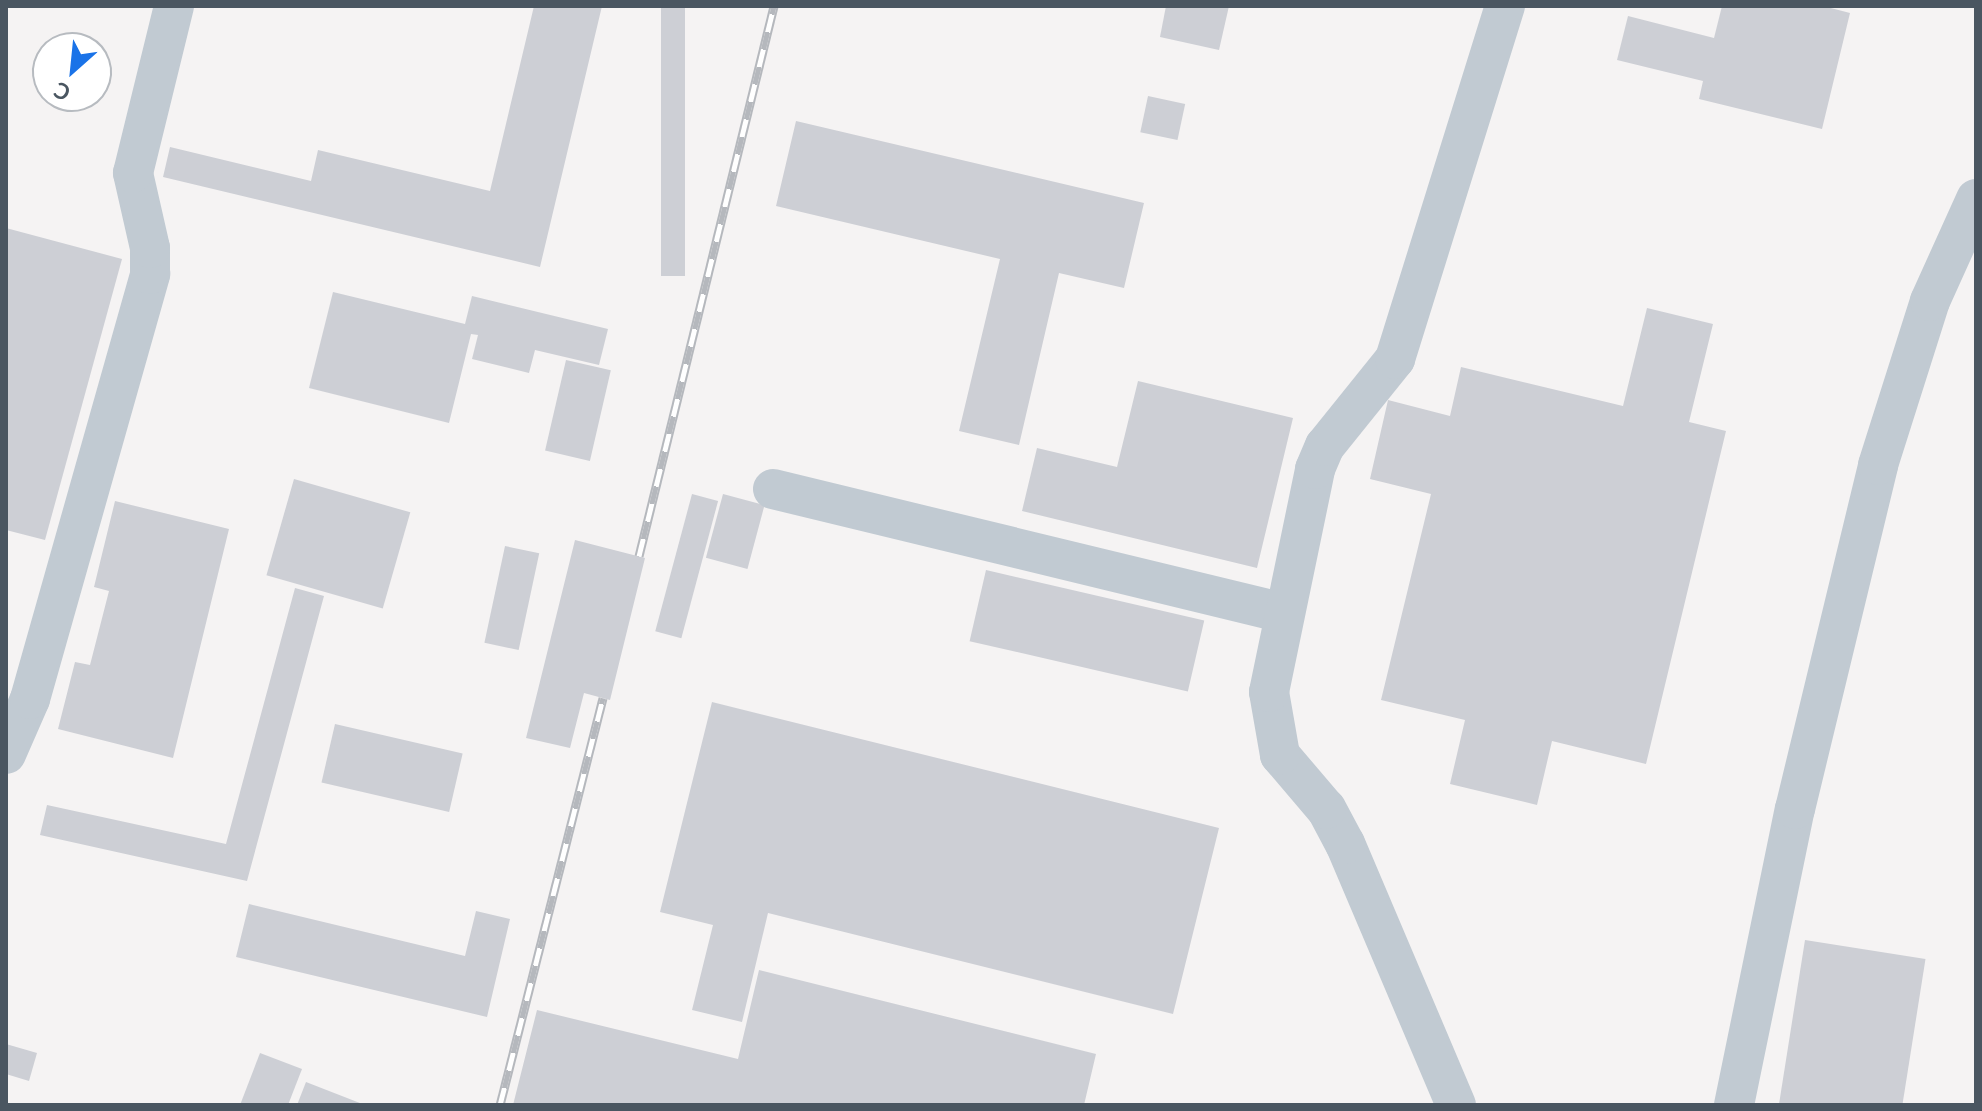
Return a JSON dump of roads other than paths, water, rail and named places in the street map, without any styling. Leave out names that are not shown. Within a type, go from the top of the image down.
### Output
[{"type":"lane","points":[[6,754],[30,699],[150,274],[150,248],[133,173],[174,6]]},
{"type":"lane","points":[[1456,1105],[1345,844],[1326,809],[1280,755],[1269,692],[1315,469],[1325,446],[1395,359],[1505,6]]},
{"type":"lane","points":[[1734,1105],[1795,809],[1878,465],[1930,301],[1976,199]]},
{"type":"lane","points":[[773,489],[1284,613]]},
{"type":"railway","points":[[639,556],[774,6]]},
{"type":"railway","points":[[500,1105],[603,698]]}]
